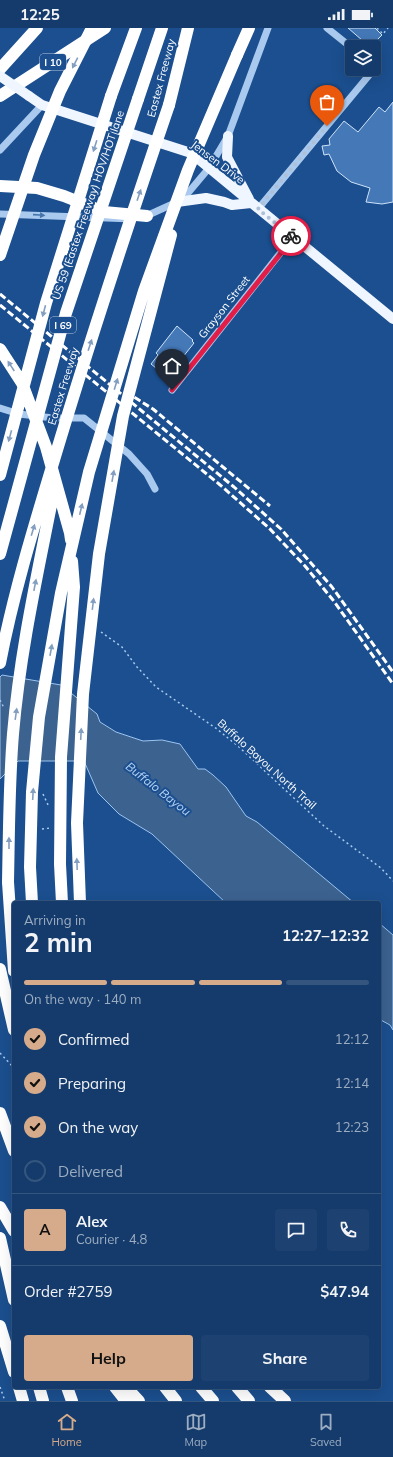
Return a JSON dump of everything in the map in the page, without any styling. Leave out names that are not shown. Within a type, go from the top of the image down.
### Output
[{"type":"highway","points":[[0,69],[37,28]]},
{"type":"highway","points":[[0,255],[34,155],[60,91],[92,28]]},
{"type":"highway","name":"I 10","points":[[0,96],[105,28]]},
{"type":"highway","name":"I 69","points":[[0,475],[52,281],[111,96],[136,28]]},
{"type":"highway","name":"US 59 (Eastex Freeway) HOV/HOT lane","points":[[0,554],[66,313],[162,28]]},
{"type":"highway","name":"Eastex Freeway","points":[[0,663],[20,572],[115,266],[169,105],[188,28]]},
{"type":"highway","points":[[32,901],[30,867],[32,792],[39,717],[61,593],[90,472],[139,306],[188,170],[249,28]]},
{"type":"highway","points":[[80,901],[77,823],[83,694],[99,554],[123,416],[188,170]]},
{"type":"highway","points":[[0,186],[37,188],[64,196],[104,212],[147,216]]},
{"type":"highway","points":[[0,349],[22,383],[46,447],[70,533],[74,587],[61,757],[60,864],[62,901]]},
{"type":"highway","points":[[12,941],[8,882],[9,810],[13,733],[28,625],[70,409]]},
{"type":"highway","points":[[0,969],[12,1021]]},
{"type":"highway","points":[[0,1113],[12,1146]]},
{"type":"highway","points":[[0,1207],[12,1228]]},
{"type":"highway","points":[[0,1238],[12,1291]]},
{"type":"highway","points":[[0,1326],[12,1365]]},
{"type":"highway","points":[[20,1389],[23,1401]]},
{"type":"highway","points":[[40,1389],[43,1401]]},
{"type":"highway","points":[[68,1389],[72,1401]]},
{"type":"highway","points":[[117,1389],[126,1401]]},
{"type":"highway","points":[[128,1389],[139,1401]]},
{"type":"highway","points":[[167,1389],[176,1401]]},
{"type":"highway","points":[[203,1389],[213,1401]]},
{"type":"highway","points":[[239,1389],[249,1401]]},
{"type":"highway","points":[[272,1389],[285,1401]]},
{"type":"main road","name":"Jensen Drive","points":[[0,76],[42,104],[191,153],[393,320]]},
{"type":"main road","points":[[228,136],[227,157],[254,206]]},
{"type":"main road","points":[[177,202],[206,198],[232,205],[254,206]]},
{"type":"street","points":[[0,214],[123,220],[147,216],[177,202],[188,193],[209,168],[228,136],[268,28]]},
{"type":"street","points":[[327,28],[345,42]]},
{"type":"street","points":[[254,206],[367,76]]},
{"type":"street","points":[[1,149],[42,104]]},
{"type":"street","name":"Grayson Street","points":[[172,390],[293,238]]},
{"type":"street","points":[[0,408],[19,414],[53,418],[84,418],[129,454],[147,474],[155,489]]},
{"type":"path","points":[[377,28],[383,34],[388,28]]},
{"type":"path","name":"Buffalo Bayou North Trail","points":[[95,629],[122,647],[137,667],[156,687],[217,729],[239,747],[324,826],[381,868],[393,881]]},
{"type":"path","points":[[0,700],[7,714]]},
{"type":"path","points":[[43,793],[50,808]]},
{"type":"path","points":[[0,1053],[12,1066]]},
{"type":"path","points":[[0,1387],[5,1401]]},
{"type":"water","name":"Buffalo Bayou","points":[[2,675],[61,685],[97,714],[100,722],[116,732],[143,741],[162,740],[180,744],[198,769],[205,769],[226,787],[246,816],[257,822],[352,901],[224,901],[152,834],[119,814],[98,793],[84,761],[18,761],[0,779],[0,677]]},
{"type":"water","points":[[381,925],[393,935],[393,1030],[390,1025],[381,1020]]},
{"type":"building","points":[[348,28],[375,28],[382,35],[377,40],[362,40]]},
{"type":"building","points":[[393,102],[393,202],[382,204],[366,202],[370,188],[351,182],[337,171],[329,154],[324,155],[322,146],[330,145],[329,139],[344,121],[358,132],[379,107],[385,112]]},
{"type":"building","points":[[177,326],[193,340],[192,341],[194,343],[167,377],[151,364],[158,355],[156,353]]},
{"type":"railway","points":[[0,294],[234,487],[281,529],[332,587],[393,672]]},
{"type":"railway","points":[[0,305],[219,484],[269,528],[305,566],[333,600],[393,684]]},
{"type":"railway","points":[[126,392],[153,409],[270,506]]},
{"type":"way so far","points":[[291,236],[258,209],[327,126]]},
{"type":"route","points":[[172,390],[293,238],[291,236]]}]
